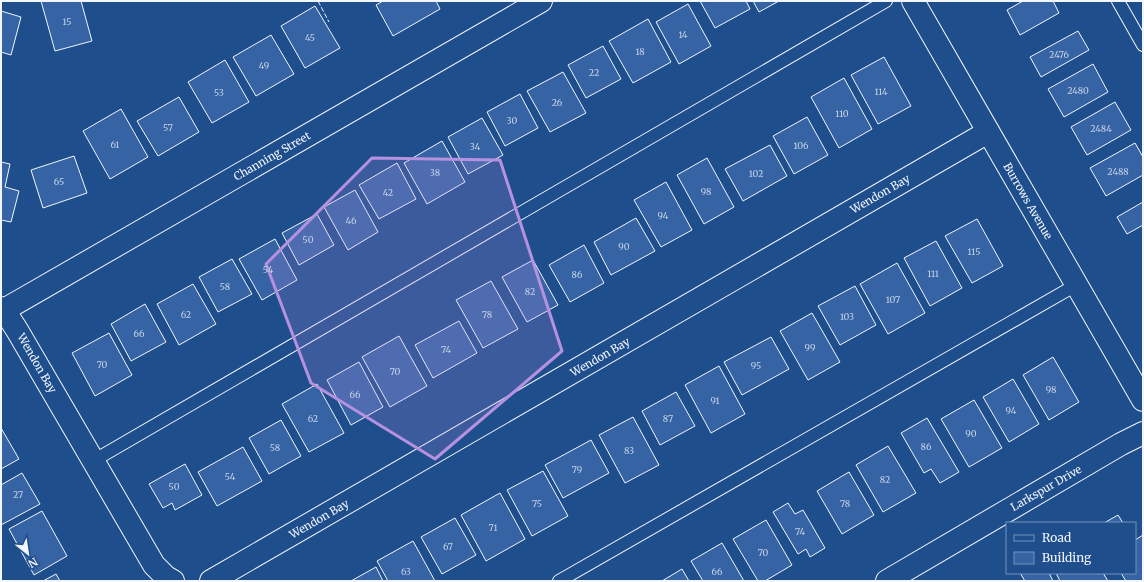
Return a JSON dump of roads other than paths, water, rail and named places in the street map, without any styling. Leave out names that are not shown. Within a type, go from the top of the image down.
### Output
[{"type":"street","name":"Channing Street","points":[[2,309],[511,8],[541,1]]},
{"type":"street","name":"Burrows Avenue","points":[[913,1],[1143,400]]},
{"type":"street","name":"Wendon Bay","points":[[211,581],[988,132]]},
{"type":"street","name":"Wendon Bay","points":[[2,309],[18,330],[154,565],[166,577],[173,581]]},
{"type":"street","name":"Larkspur Drive","points":[[887,581],[1143,432]]},
{"type":"lane","points":[[93,460],[886,1]]},
{"type":"lane","points":[[1118,1],[1143,45]]},
{"type":"lane","points":[[559,581],[1076,285]]}]
